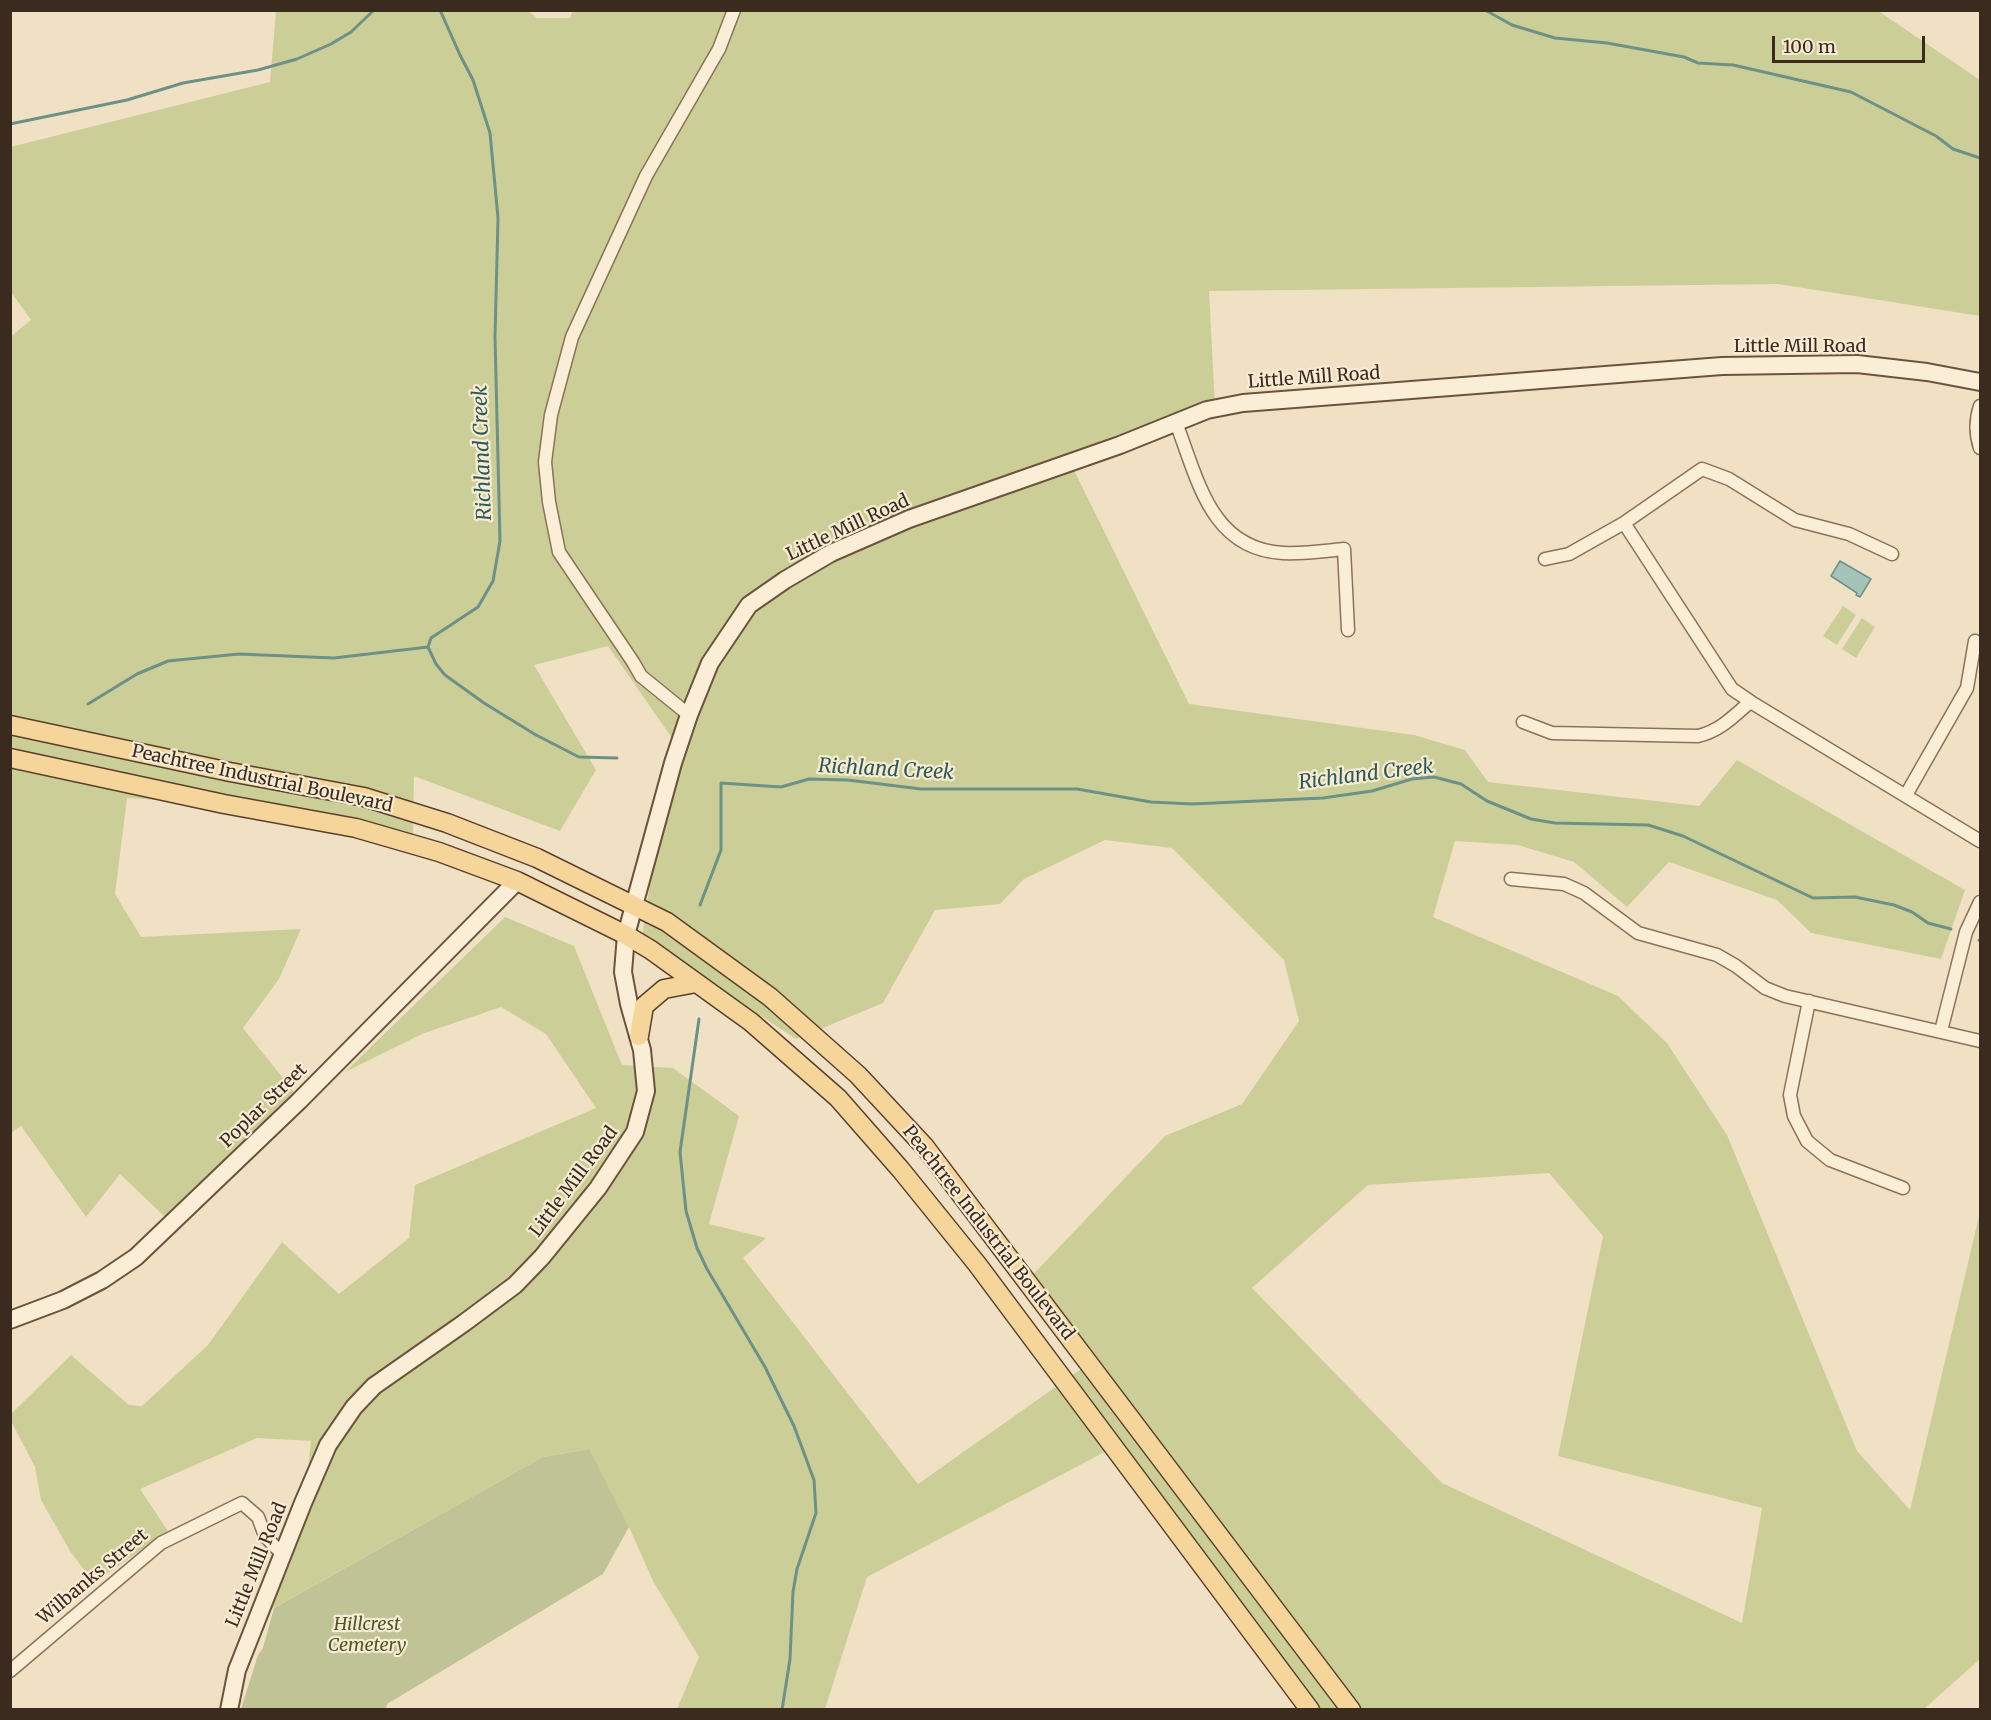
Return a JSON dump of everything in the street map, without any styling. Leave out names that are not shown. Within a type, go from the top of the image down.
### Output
[{"type":"main road","name":"Peachtree Industrial Boulevard","points":[[15,727],[230,772],[364,797],[447,823],[537,858],[667,922],[770,997],[858,1075],[925,1147],[1351,1710]]},
{"type":"main road","points":[[11,758],[15,727]]},
{"type":"main road","name":"Peachtree Industrial Boulevard","points":[[11,758],[213,801],[356,828],[439,852],[517,881],[626,935],[651,950],[751,1022],[838,1098],[901,1170],[977,1264],[1310,1710]]},
{"type":"main road","points":[[639,1036],[644,1006],[664,989],[696,983]]},
{"type":"main road","points":[[1066,1384],[1091,1367]]},
{"type":"street","points":[[689,715],[640,676],[559,552],[549,502],[545,462],[550,415],[573,337],[646,176],[719,49],[734,10]]},
{"type":"street","name":"Little Mill Road","points":[[229,1710],[237,1670],[328,1444],[354,1407],[374,1386],[515,1285],[542,1257],[615,1165],[635,1132],[646,1091],[639,1036],[629,1004],[623,972],[626,935],[673,763],[689,715],[710,663],[749,605],[785,580],[831,554],[909,519],[1030,477],[1207,410],[1243,403],[1722,366],[1857,364],[1928,372],[1980,382]]},
{"type":"street","points":[[1980,406],[1976,421],[1980,448]]},
{"type":"street","points":[[1176,423],[1200,488],[1211,510],[1222,526],[1233,536],[1247,545],[1283,553],[1344,549],[1348,630]]},
{"type":"street","points":[[1545,559],[1569,554],[1624,523],[1702,469],[1729,479],[1795,520],[1848,534],[1892,554]]},
{"type":"street","points":[[1624,523],[1732,689],[1980,841]]},
{"type":"street","points":[[1906,795],[1967,688],[1975,640]]},
{"type":"street","points":[[1523,722],[1552,733],[1698,736],[1711,733],[1722,726],[1750,702]]},
{"type":"street","points":[[1511,879],[1564,884],[1584,893],[1638,933],[1717,956],[1736,966],[1765,988],[1785,996],[1980,1041]]},
{"type":"street","name":"Poplar Street","points":[[10,1320],[63,1300],[136,1257],[299,1101],[517,881]]},
{"type":"street","points":[[1941,1031],[1966,932],[1980,902]]},
{"type":"street","points":[[1809,1001],[1790,1095],[1794,1116],[1807,1141],[1830,1160],[1903,1188]]},
{"type":"street","name":"Wilbanks Street","points":[[10,1671],[161,1543],[242,1503],[258,1517],[265,1536],[282,1554]]},
{"type":"green space","points":[[527,10],[537,18],[570,18],[573,10],[1877,10],[1980,80],[1980,316],[1778,284],[1209,291],[1215,406],[1069,460],[1189,704],[1414,735],[1465,750],[1488,782],[1699,806],[1737,760],[1965,890],[1941,959],[1811,933],[1777,900],[1669,862],[1627,907],[1574,862],[1518,845],[1455,841],[1433,917],[1618,996],[1667,1043],[1727,1135],[1857,1451],[1910,1510],[1980,1212],[1980,1659],[1924,1709],[1299,1709],[1118,1445],[867,1577],[825,1709],[677,1709],[699,1657],[653,1581],[629,1527],[588,1449],[543,1457],[261,1615],[302,1523],[311,1441],[257,1438],[140,1489],[168,1531],[94,1583],[70,1551],[41,1500],[35,1467],[11,1421],[11,1414],[71,1355],[129,1405],[142,1406],[208,1345],[282,1242],[339,1294],[409,1238],[415,1185],[596,1108],[546,1034],[501,1007],[422,1034],[345,1072],[505,917],[574,946],[622,1065],[673,1068],[739,1116],[709,1224],[766,1238],[743,1258],[918,1484],[1091,1362],[1025,1283],[1165,1136],[1242,1104],[1299,1021],[1284,960],[1172,848],[1105,840],[1024,879],[1000,904],[935,910],[883,1003],[796,1039],[642,937],[672,738],[608,646],[534,665],[596,770],[560,831],[414,776],[413,838],[206,803],[127,798],[115,894],[141,937],[301,929],[279,979],[243,1028],[294,1092],[165,1217],[120,1174],[86,1217],[21,1126],[11,1133],[10,337],[31,320],[11,292],[11,147],[270,82],[276,11]],"holes":[[[1549,1173],[1603,1236],[1558,1456],[1762,1508],[1742,1623],[1442,1483],[1252,1288],[1368,1185]]]},
{"type":"green space","points":[[1843,606],[1856,615],[1837,645],[1823,636]]},
{"type":"green space","points":[[1862,618],[1875,627],[1856,658],[1842,649]]},
{"type":"green space","name":"Hillcrest Cemetery","points":[[589,1449],[629,1527],[603,1574],[387,1704],[386,1709],[241,1709],[258,1655],[263,1648],[274,1608],[543,1457]]},
{"type":"water","points":[[1840,561],[1871,579],[1860,597],[1831,576]]},
{"type":"waterway","points":[[10,124],[127,100],[183,83],[258,70],[297,59],[351,32],[374,10]]},
{"type":"waterway","name":"Richland Creek","points":[[440,10],[473,80],[490,133],[498,218],[495,337],[500,541],[493,581],[478,607],[431,638],[428,647],[436,664],[445,675],[484,703],[536,735],[579,757],[617,758]]},
{"type":"waterway","points":[[1485,10],[1512,25],[1555,38],[1607,43],[1684,57],[1698,63],[1733,65],[1851,92],[1936,136],[1953,149],[1980,158]]},
{"type":"waterway","points":[[88,704],[137,674],[168,661],[239,654],[334,658],[428,647]]},
{"type":"waterway","name":"Richland Creek","points":[[700,905],[721,850],[721,783],[781,787],[809,779],[848,780],[921,789],[1077,789],[1151,802],[1192,804],[1323,798],[1372,791],[1412,779],[1434,777],[1461,784],[1487,801],[1531,819],[1555,823],[1648,825],[1683,836],[1813,898],[1855,897],[1894,905],[1912,912],[1928,923],[1951,929]]},
{"type":"waterway","points":[[699,1019],[680,1152],[686,1211],[697,1248],[765,1367],[794,1426],[814,1480],[816,1513],[797,1569],[793,1592],[790,1659],[782,1710]]}]
